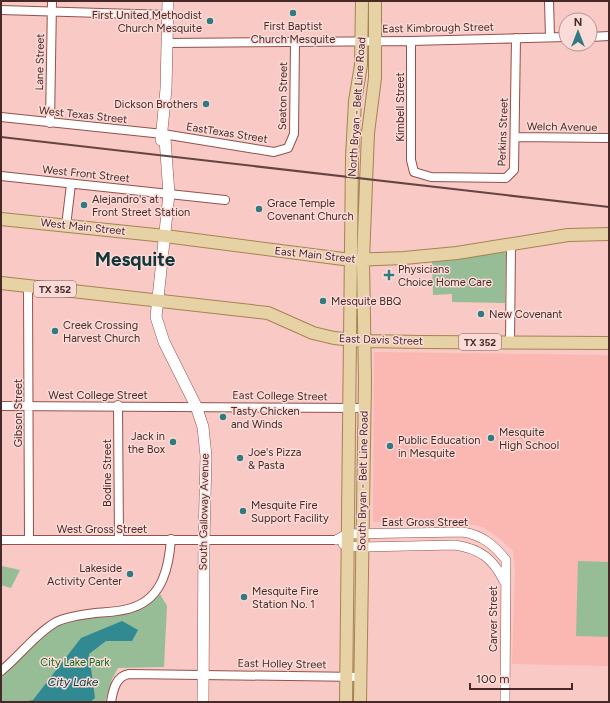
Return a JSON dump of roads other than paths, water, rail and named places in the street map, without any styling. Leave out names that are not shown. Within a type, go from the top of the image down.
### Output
[{"type":"main road","name":"South Galloway Avenue","points":[[168,1],[163,134],[165,139],[169,194],[156,317],[164,342],[196,406],[203,427],[206,456],[203,702]]},
{"type":"main road","name":"North Bryan - Belt Line Road","points":[[351,260],[352,157],[355,101],[361,65],[362,1]]},
{"type":"main road","name":"North Bryan - Belt Line Road","points":[[363,260],[368,133],[374,87],[375,1]]},
{"type":"main road","name":"West Main Street","points":[[1,219],[165,236]]},
{"type":"main road","name":"East Main Street","points":[[165,236],[351,260],[363,260],[457,253],[568,235],[609,234]]},
{"type":"main road","name":"South Bryan - Belt Line Road","points":[[346,702],[351,260]]},
{"type":"main road","name":"South Bryan - Belt Line Road","points":[[360,702],[364,408],[363,260]]},
{"type":"main road","name":"TX 352","points":[[1,283],[158,300]]},
{"type":"main road","name":"East Davis Street","points":[[158,300],[268,313],[313,333],[334,338],[364,341],[609,343]]},
{"type":"main road","points":[[347,604],[361,605]]},
{"type":"street","name":"Lane Street","points":[[50,123],[52,1]]},
{"type":"street","points":[[549,1],[550,37]]},
{"type":"street","points":[[1,10],[168,15]]},
{"type":"street","points":[[598,37],[609,36]]},
{"type":"street","name":"East Kimbrough Street","points":[[167,43],[362,40],[411,41],[558,37]]},
{"type":"street","name":"Perkins Street","points":[[414,172],[431,177],[506,178],[514,170],[516,38]]},
{"type":"street","name":"Kimbell Street","points":[[411,41],[411,160],[414,172]]},
{"type":"street","name":"Seaton Street","points":[[288,148],[294,134],[295,42]]},
{"type":"street","name":"West Texas Street","points":[[1,117],[163,134]]},
{"type":"street","name":"EastTexas Street","points":[[163,134],[274,152],[288,148]]},
{"type":"street","name":"Welch Avenue","points":[[515,137],[609,138]]},
{"type":"street","name":"West Front Street","points":[[1,176],[225,200]]},
{"type":"street","points":[[66,226],[71,184]]},
{"type":"street","points":[[510,342],[511,244]]},
{"type":"street","name":"Gibson Street","points":[[28,286],[29,540]]},
{"type":"street","name":"Bodine Street","points":[[118,405],[119,540]]},
{"type":"street","name":"West College Street","points":[[1,406],[196,406]]},
{"type":"street","name":"East College Street","points":[[196,406],[364,408]]},
{"type":"street","name":"East Gross Street","points":[[204,540],[347,540],[362,534],[463,532],[475,534],[496,548],[506,560]]},
{"type":"street","points":[[1,671],[47,628],[56,622],[67,617],[128,609],[142,603],[158,590],[169,561],[171,539]]},
{"type":"street","name":"West Gross Street","points":[[1,540],[204,540]]},
{"type":"street","name":"East Gross Street","points":[[347,540],[362,547],[465,546],[486,557],[496,565],[506,585]]},
{"type":"street","name":"Carver Street","points":[[505,702],[506,560]]},
{"type":"street","name":"East Holley Street","points":[[111,702],[116,684],[124,675],[203,674],[361,676]]},
{"type":"water","name":"City Lake","points":[[122,621],[138,630],[132,641],[106,641],[89,654],[95,698],[90,702],[23,702],[33,700],[81,638]]},
{"type":"railway","points":[[1,137],[609,207]]},
{"type":"place","name":"First Baptist Church Mesquite","points":[[293,13]]},
{"type":"place","name":"First United Methodist Church Mesquite","points":[[210,21]]},
{"type":"place","name":"Dickson Brothers","points":[[206,104]]},
{"type":"place","name":"Alejandro's at Front Street Station","points":[[84,205]]},
{"type":"place","name":"Grace Temple Covenant Church","points":[[259,209]]},
{"type":"place","name":"Physicians Choice Home Care","points":[[389,275]]},
{"type":"place","name":"Mesquite BBQ","points":[[323,301]]},
{"type":"place","name":"New Covenant","points":[[481,314]]},
{"type":"place","name":"Creek Crossing Harvest Church","points":[[55,331]]},
{"type":"place","name":"Tasty Chicken and Winds","points":[[223,417]]},
{"type":"place","name":"Mesquite High School","points":[[491,438]]},
{"type":"place","name":"Jack in the Box","points":[[173,442]]},
{"type":"place","name":"Public Education in Mesquite","points":[[390,446]]},
{"type":"place","name":"Joe's Pizza & Pasta","points":[[240,458]]},
{"type":"place","name":"Mesquite Fire Support Facility","points":[[243,511]]},
{"type":"place","name":"Lakeside Activity Center","points":[[130,574]]},
{"type":"place","name":"Mesquite Fire Station No. 1","points":[[244,597]]},
{"type":"district","name":"Mesquite","points":[[135,259]]},
{"type":"park label","name":"City Lake Park","points":[[75,662]]}]
